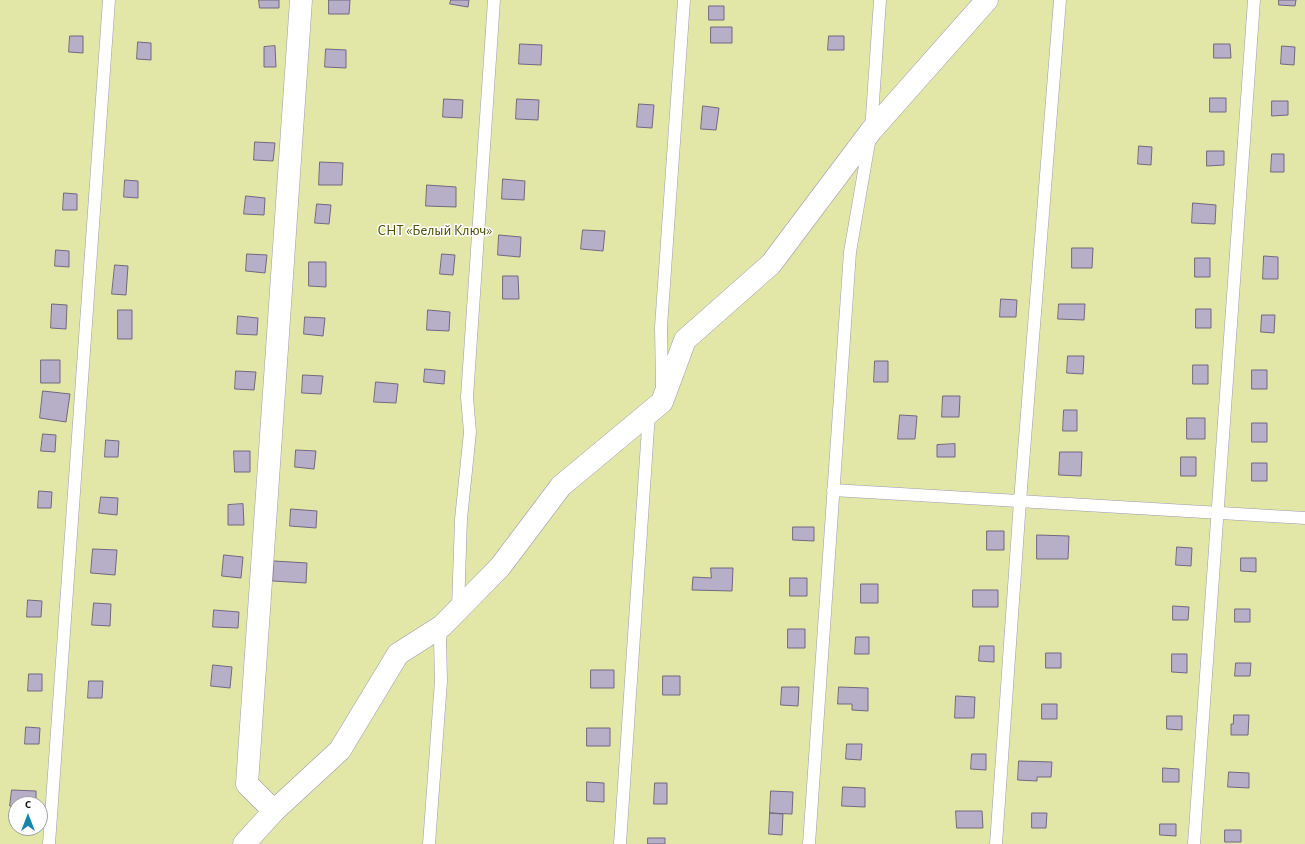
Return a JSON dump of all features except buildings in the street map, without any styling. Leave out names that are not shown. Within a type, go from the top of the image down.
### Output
[{"type":"street","points":[[274,812],[247,784],[301,0]]},
{"type":"street","points":[[244,844],[274,812],[340,750],[398,654],[442,626],[500,567],[561,486],[655,407],[685,340],[771,264],[871,131],[987,0]]},
{"type":"lane","points":[[49,844],[109,0]]},
{"type":"lane","points":[[458,610],[460,519],[470,432],[467,397],[494,0]]},
{"type":"lane","points":[[620,844],[662,327],[684,0]]},
{"type":"lane","points":[[809,844],[850,252],[871,131],[880,0]]},
{"type":"lane","points":[[996,844],[1020,501],[1060,0]]},
{"type":"lane","points":[[1194,844],[1216,513],[1254,0]]},
{"type":"lane","points":[[833,490],[1305,518]]},
{"type":"lane","points":[[429,844],[440,681],[440,640],[442,626]]},
{"type":"green space","name":"СНТ «Белый Ключ»","points":[[0,0],[1305,0],[1305,844],[0,844]]}]
